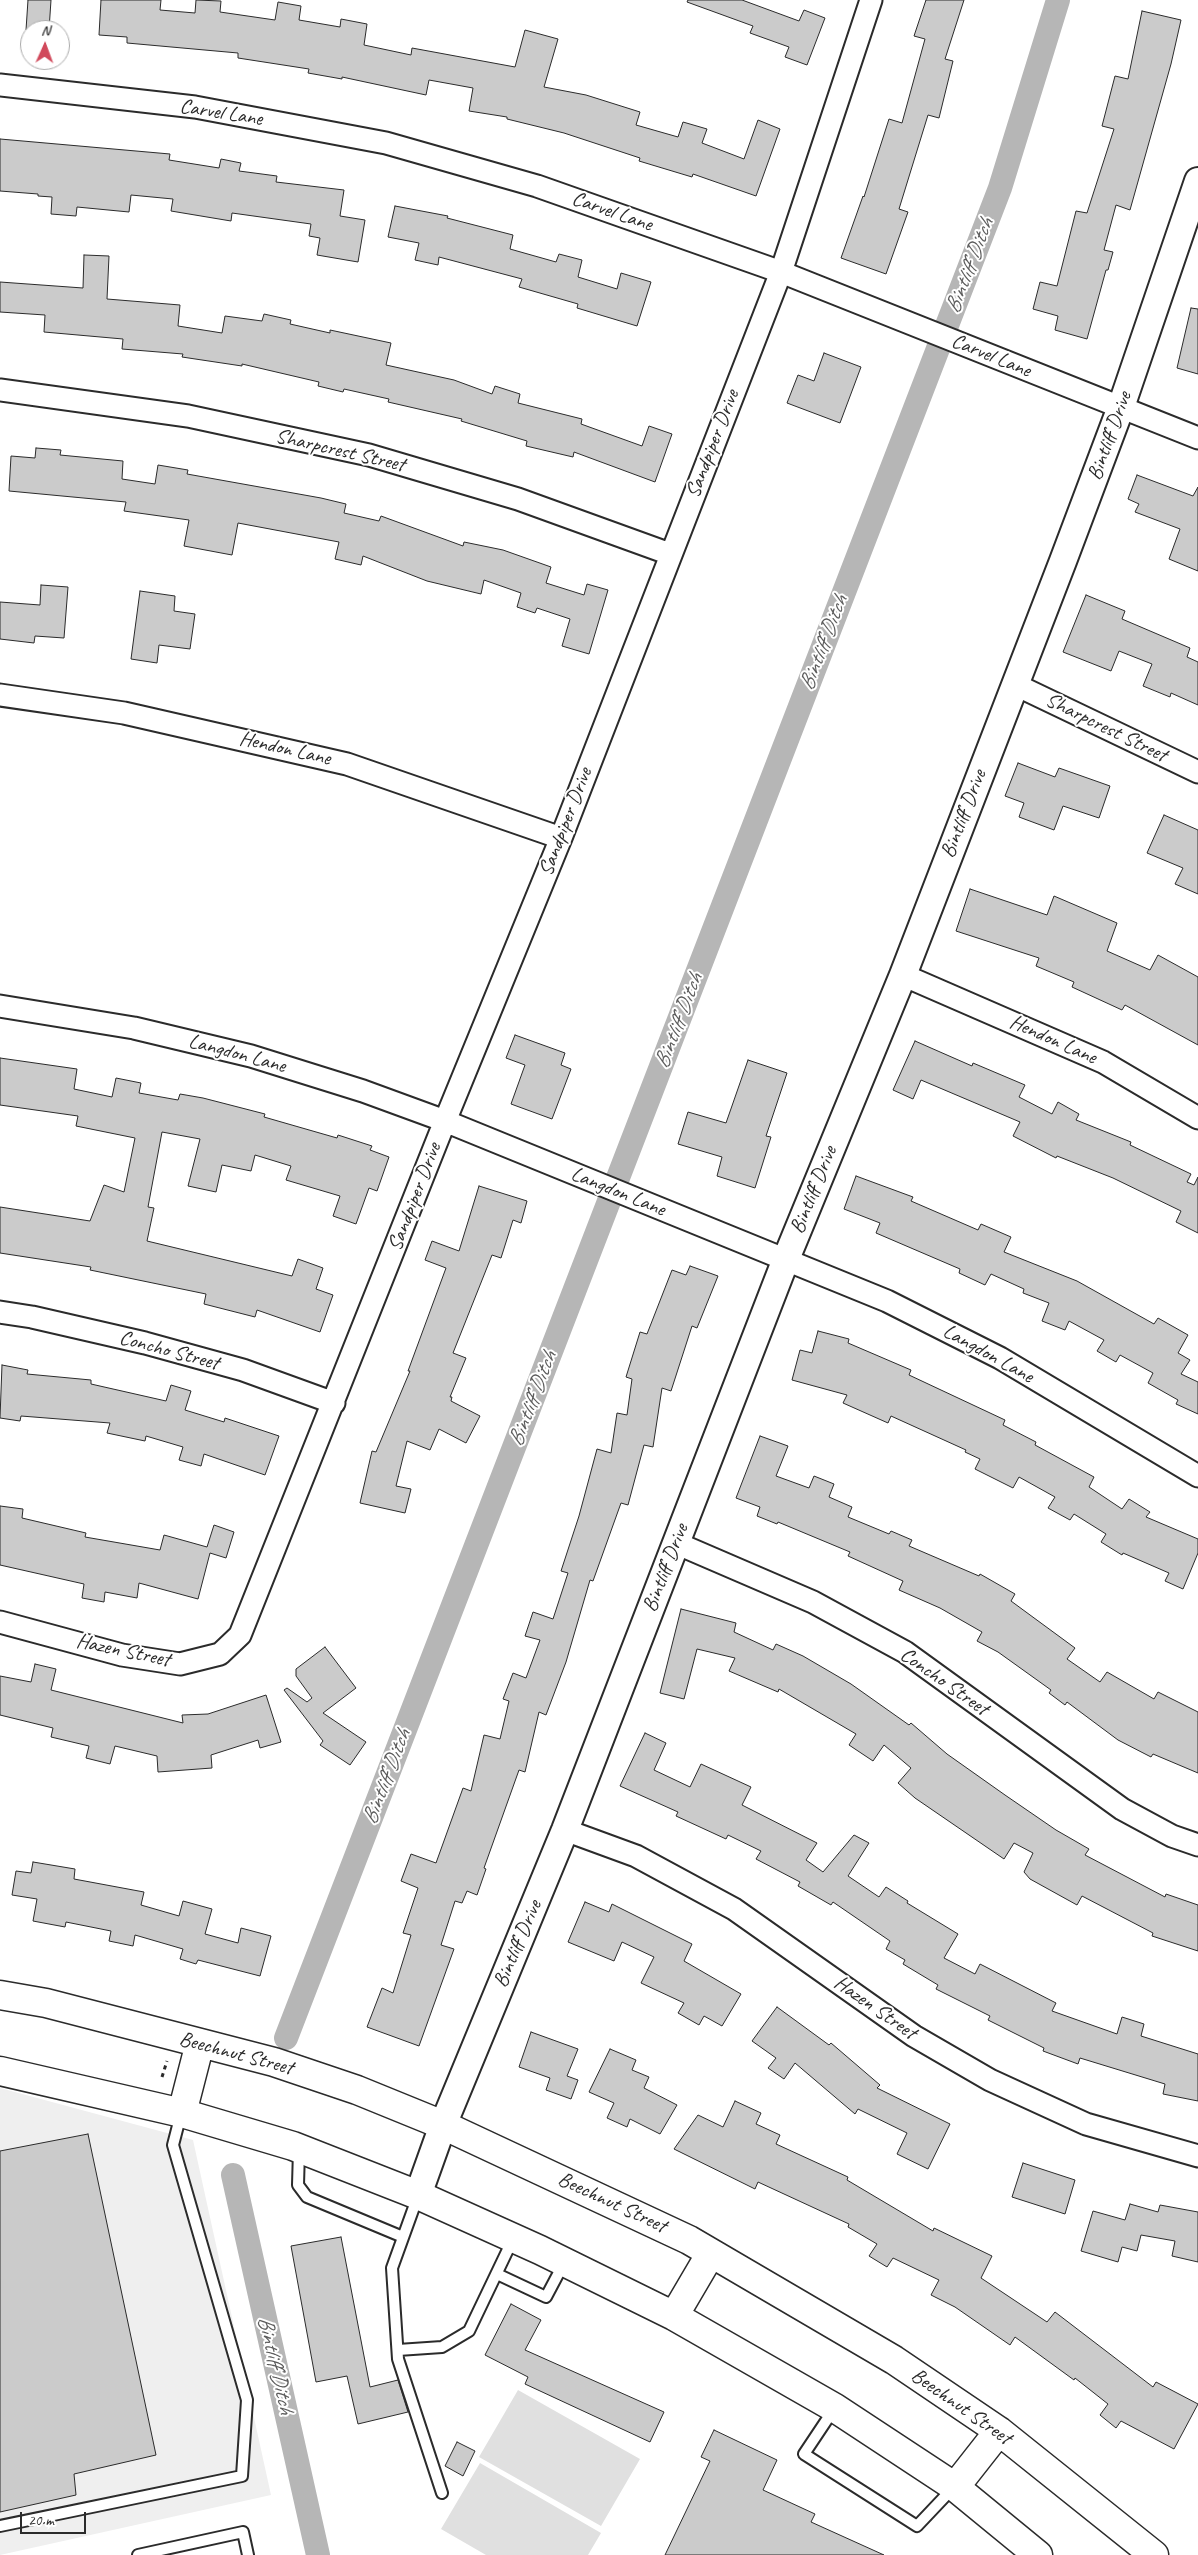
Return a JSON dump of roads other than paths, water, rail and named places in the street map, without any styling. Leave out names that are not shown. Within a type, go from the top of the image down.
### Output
[{"type":"main road","name":"Beechnut Street","points":[[0,1995],[46,2003],[302,2072],[357,2090],[443,2125],[689,2240],[894,2360],[999,2431],[1154,2555]]},
{"type":"main road","points":[[182,2114],[200,2044]]},
{"type":"main road","points":[[0,2071],[182,2114],[299,2149],[418,2195],[514,2238],[674,2316],[835,2408],[955,2487],[1038,2555]]},
{"type":"main road","points":[[674,2316],[711,2253]]},
{"type":"main road","points":[[955,2487],[999,2431]]},
{"type":"street","name":"Sandpiper Drive","points":[[240,1635],[445,1121],[561,838],[781,272],[871,0]]},
{"type":"street","name":"Carvel Lane","points":[[0,85],[195,107],[386,142],[538,186],[781,272],[1198,438]]},
{"type":"street","name":"Bintliff Drive","points":[[418,2195],[443,2125],[565,1830],[786,1259],[902,975],[1121,408],[1198,181]]},
{"type":"street","name":"Sharpcrest Street","points":[[0,390],[188,416],[369,455],[518,499],[670,554]]},
{"type":"street","name":"Sharpcrest Street","points":[[1014,684],[1198,772]]},
{"type":"street","name":"Hendon Lane","points":[[0,695],[124,713],[348,764],[561,838]]},
{"type":"street","name":"Hendon Lane","points":[[902,975],[1103,1062],[1198,1118]]},
{"type":"street","name":"Langdon Lane","points":[[0,1006],[134,1028],[251,1056],[363,1091],[445,1121],[583,1179],[887,1300],[1000,1358],[1198,1476]]},
{"type":"street","name":"Concho Street","points":[[0,1312],[32,1317],[243,1370],[334,1403]]},
{"type":"street","name":"Concho Street","points":[[676,1543],[813,1602],[905,1652],[1122,1809],[1172,1836],[1198,1845]]},
{"type":"street","name":"Hazen Street","points":[[0,1622],[122,1655],[180,1664],[220,1654],[240,1635]]},
{"type":"street","name":"Hazen Street","points":[[565,1830],[636,1856],[734,1909],[914,2036],[990,2080],[1086,2124],[1198,2156]]},
{"type":"lane","points":[[0,2526],[242,2476],[247,2400],[173,2145],[182,2114]]},
{"type":"lane","points":[[299,2149],[298,2185],[307,2197],[403,2237]]},
{"type":"lane","points":[[418,2195],[392,2268],[398,2359],[442,2493]]},
{"type":"lane","points":[[398,2350],[442,2347],[469,2331],[514,2238]]},
{"type":"lane","points":[[496,2274],[546,2297],[564,2262]]},
{"type":"lane","points":[[835,2408],[804,2454],[917,2526],[955,2487]]},
{"type":"lane","points":[[138,2555],[243,2532],[248,2555]]},
{"type":"waterway","name":"Bintliff Ditch","points":[[286,2038],[1000,188],[1058,0]]},
{"type":"waterway","name":"Bintliff Ditch","points":[[233,2175],[318,2555]]}]
